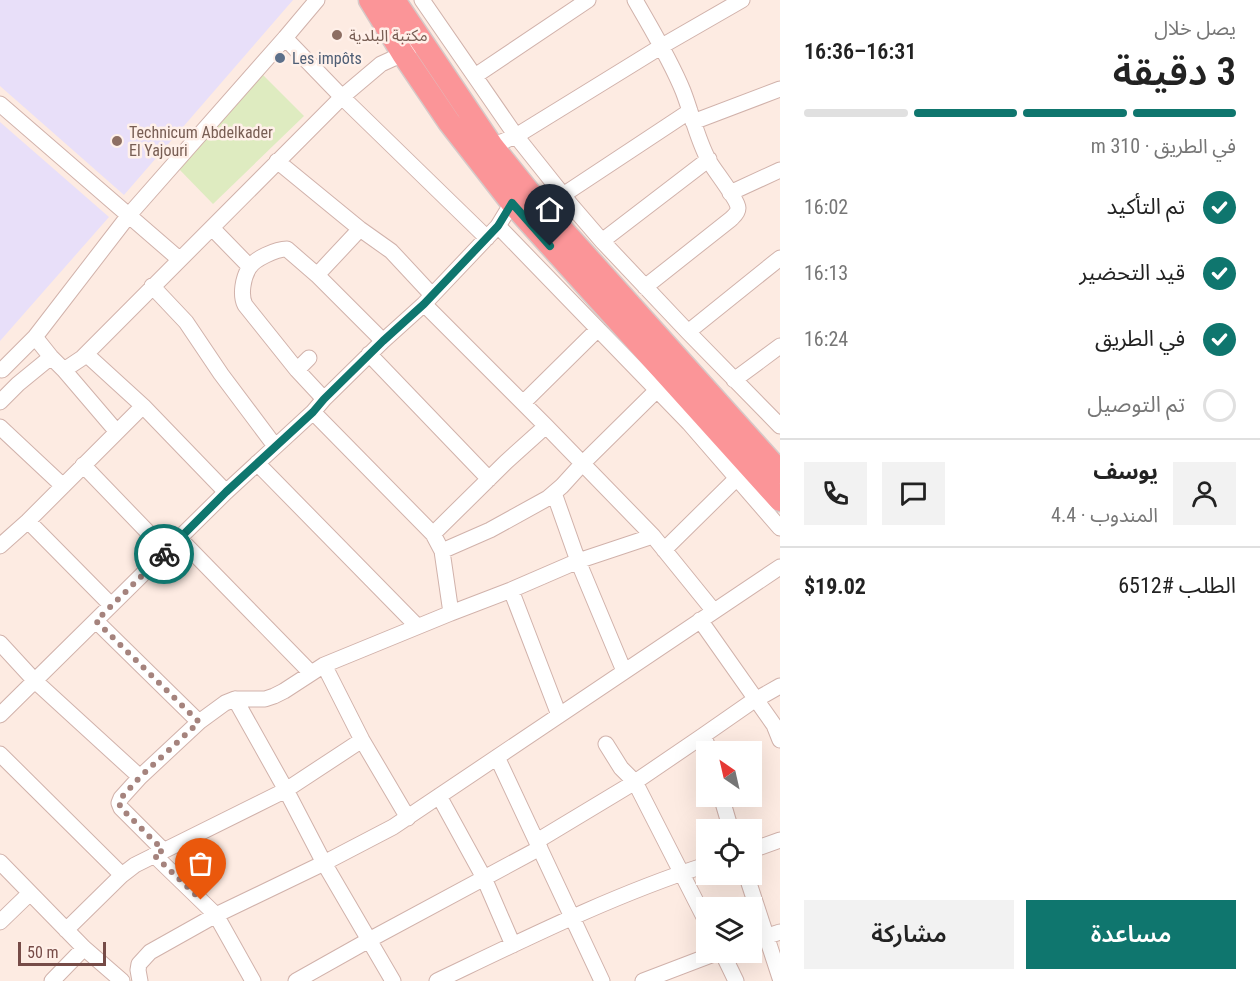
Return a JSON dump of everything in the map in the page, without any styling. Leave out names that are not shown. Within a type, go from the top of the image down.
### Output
[{"type":"highway","points":[[370,0],[406,38],[533,197],[780,472]]},
{"type":"highway","points":[[394,0],[406,38],[449,122],[512,203],[564,261],[661,381],[741,470],[780,500]]},
{"type":"street","points":[[18,384],[1,369],[35,337],[129,215],[317,0]]},
{"type":"street","points":[[422,0],[516,136],[563,195],[645,287],[780,426]]},
{"type":"street","points":[[475,76],[588,0]]},
{"type":"street","points":[[635,0],[662,46],[676,76],[700,142],[738,206],[738,212],[735,215],[645,287]]},
{"type":"street","points":[[492,146],[516,136],[662,46],[742,0]]},
{"type":"street","points":[[285,38],[342,97],[487,238]]},
{"type":"street","points":[[64,370],[86,354],[342,97],[381,64],[406,38]]},
{"type":"street","points":[[381,64],[406,38]]},
{"type":"street","points":[[563,195],[692,116],[780,89]]},
{"type":"street","points":[[0,104],[179,259]]},
{"type":"street","points":[[602,241],[709,159]]},
{"type":"street","points":[[278,161],[360,229],[391,251],[428,299],[523,403],[653,536],[713,610]]},
{"type":"street","points":[[730,193],[780,170]]},
{"type":"street","points":[[0,715],[226,492],[313,412],[369,354],[428,299],[498,226],[512,203]]},
{"type":"street","points":[[442,551],[500,525],[548,498],[661,381],[598,330],[498,226]]},
{"type":"street","points":[[212,228],[249,266]]},
{"type":"street","points":[[317,275],[360,229]]},
{"type":"street","points":[[324,399],[297,370],[245,305],[242,299],[243,285],[249,266],[270,253],[287,249],[317,275],[383,341]]},
{"type":"street","points":[[688,332],[780,258]]},
{"type":"street","points":[[552,282],[564,261]]},
{"type":"street","points":[[152,286],[186,322],[221,374],[275,446]]},
{"type":"street","points":[[523,403],[598,330]]},
{"type":"street","points":[[35,337],[117,432]]},
{"type":"street","points":[[734,380],[780,346]]},
{"type":"street","points":[[86,354],[142,406],[226,492]]},
{"type":"street","points":[[369,354],[489,479]]},
{"type":"street","points":[[0,402],[51,357]]},
{"type":"street","points":[[297,370],[309,358]]},
{"type":"street","points":[[3,537],[28,520],[142,406]]},
{"type":"street","points":[[313,412],[433,534],[442,551],[451,613]]},
{"type":"street","points":[[433,534],[546,426]]},
{"type":"street","points":[[0,427],[63,486]]},
{"type":"street","points":[[257,463],[417,626]]},
{"type":"street","points":[[84,465],[166,551]]},
{"type":"street","points":[[664,550],[741,470],[780,528]]},
{"type":"street","points":[[554,493],[578,561],[624,671]]},
{"type":"street","points":[[28,520],[111,605]]},
{"type":"street","points":[[253,981],[216,915],[121,808],[119,803],[121,798],[199,722],[225,703],[235,699],[265,699],[274,696],[317,669],[417,626],[511,590],[578,561],[653,536]]},
{"type":"street","points":[[179,538],[317,669],[408,818]]},
{"type":"street","points":[[140,981],[139,964],[150,952],[216,915],[324,863],[408,818],[713,610],[780,567]]},
{"type":"street","points":[[511,590],[559,715]]},
{"type":"street","points":[[700,620],[774,725],[780,740]]},
{"type":"street","points":[[96,621],[199,722]]},
{"type":"street","points":[[0,643],[35,681],[140,777]]},
{"type":"street","points":[[296,981],[484,878],[780,686]]},
{"type":"street","points":[[235,699],[324,863],[393,981]]},
{"type":"street","points":[[704,735],[706,741]]},
{"type":"street","points":[[66,930],[135,865],[286,790],[362,740]]},
{"type":"street","points":[[606,744],[621,768],[635,782],[696,901]]},
{"type":"street","points":[[0,754],[122,875]]},
{"type":"street","points":[[497,757],[603,981]]},
{"type":"street","points":[[439,796],[484,878],[513,945]]},
{"type":"street","points":[[762,846],[780,840]]},
{"type":"street","points":[[0,862],[84,948],[122,981]]},
{"type":"street","points":[[437,981],[572,917],[696,868]]},
{"type":"street","points":[[750,885],[780,978]]},
{"type":"street","points":[[0,922],[30,893]]},
{"type":"street","points":[[52,981],[84,948]]},
{"type":"street","points":[[643,981],[696,961]]},
{"type":"street","points":[[727,963],[736,981]]},
{"type":"shaded area","name":"Technicum Abdelkader El Yajouri","points":[[0,0],[293,0],[124,195],[0,86]]},
{"type":"shaded area","points":[[0,122],[109,217],[0,341]]},
{"type":"green space","points":[[259,71],[304,116],[213,204],[176,166]]},
{"type":"way so far","points":[[164,554],[96,621],[199,722],[140,777],[119,803],[121,808],[163,850],[154,855],[201,900]]},
{"type":"place","name":"مكتبة البلدية","points":[[337,35]]},
{"type":"place","name":"Les impôts","points":[[280,58]]},
{"type":"place","name":"Technicum Abdelkader El Yajouri","points":[[117,141]]},
{"type":"route","points":[[164,554],[424,304],[498,226],[512,203],[550,246]]}]
